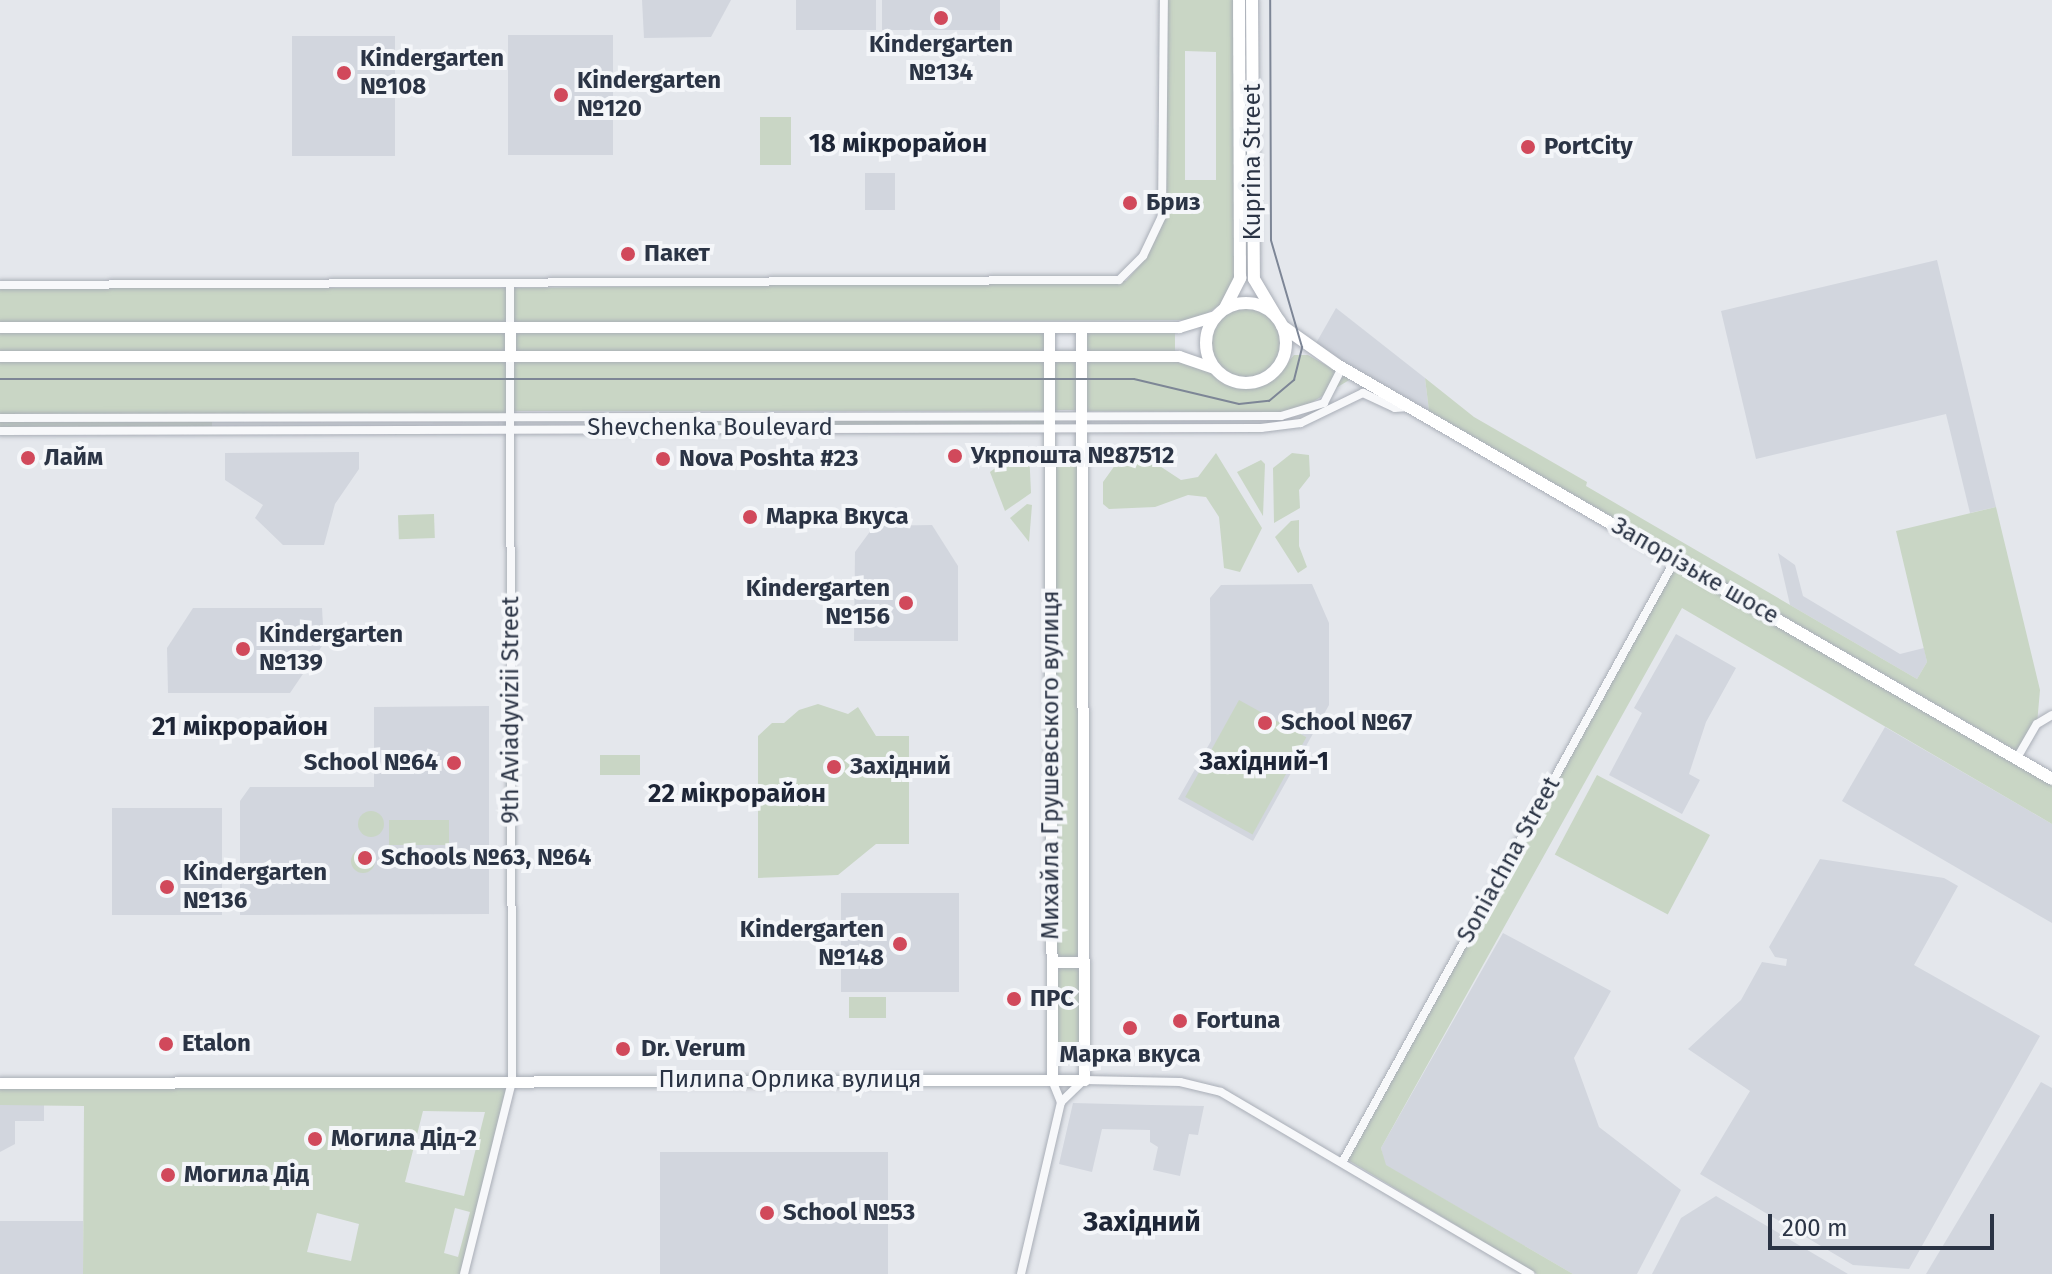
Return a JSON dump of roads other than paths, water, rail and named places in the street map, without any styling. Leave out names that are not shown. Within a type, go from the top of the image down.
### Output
[{"type":"main road","name":"Kuprina Street","points":[[1220,312],[1240,280],[1239,0]]},
{"type":"main road","name":"Kuprina Street","points":[[1252,0],[1254,279],[1279,321]]},
{"type":"main road","points":[[1282,360],[1279,321],[1252,303],[1220,312],[1205,343],[1214,368],[1230,380],[1251,383],[1271,374],[1294,349],[1307,347]]},
{"type":"main road","name":"Запорізьке шосе","points":[[1279,321],[1307,347],[1342,368],[2052,779]]},
{"type":"street","points":[[0,285],[1119,280],[1143,256],[1162,216],[1164,0]]},
{"type":"street","points":[[510,283],[510,356]]},
{"type":"street","points":[[0,327],[1179,327],[1220,312]]},
{"type":"street","name":"Михайла Грушевського вулиця","points":[[1049,327],[1052,1080],[1061,1102]]},
{"type":"street","name":"Михайла Грушевського вулиця","points":[[1081,327],[1084,1080]]},
{"type":"street","points":[[0,356],[1179,356],[1214,368]]},
{"type":"street","name":"9th Aviadyvizii Street","points":[[464,1274],[512,1081],[510,356]]},
{"type":"street","name":"Shevchenka Boulevard","points":[[1081,421],[1293,414],[1324,403],[1342,368]]},
{"type":"street","name":"Shevchenka Boulevard","points":[[0,418],[652,415],[1284,427],[1363,393],[1395,408],[1410,407]]},
{"type":"street","points":[[652,415],[652,428]]},
{"type":"street","points":[[367,416],[367,429]]},
{"type":"street","name":"Shevchenka Boulevard","points":[[0,431],[652,428],[1049,421]]},
{"type":"street","name":"Soniachna Street","points":[[1343,1161],[1675,560]]},
{"type":"street","points":[[2017,758],[2037,724],[2052,715]]},
{"type":"street","points":[[1052,962],[1084,962]]},
{"type":"street","points":[[1021,1274],[1061,1102],[1084,1080]]},
{"type":"street","name":"Пилипа Орлика вулиця","points":[[0,1083],[1084,1080],[1204,1086],[1343,1161],[1530,1274]]},
{"type":"tram line","points":[[0,379],[1134,379],[1239,404],[1269,401],[1294,380],[1302,347],[1271,240],[1270,0]]},
{"type":"place","name":"Kindergarten №134","points":[[941,18]]},
{"type":"place","name":"Kindergarten №108","points":[[344,73]]},
{"type":"place","name":"Kindergarten №120","points":[[561,95]]},
{"type":"place","name":"PortCity","points":[[1528,147]]},
{"type":"place","name":"Бриз","points":[[1130,203]]},
{"type":"place","name":"Пакет","points":[[628,254]]},
{"type":"place","name":"Укрпошта №87512","points":[[955,456]]},
{"type":"place","name":"Лайм","points":[[28,458]]},
{"type":"place","name":"Nova Poshta #23","points":[[663,459]]},
{"type":"place","name":"Марка Вкуса","points":[[750,517]]},
{"type":"place","name":"Kindergarten №156","points":[[906,603]]},
{"type":"place","name":"Kindergarten №139","points":[[243,649]]},
{"type":"place","name":"School №67","points":[[1265,723]]},
{"type":"place","name":"School №64","points":[[454,763]]},
{"type":"place","name":"Західний","points":[[834,767]]},
{"type":"place","name":"Schools №63, №64","points":[[365,858]]},
{"type":"place","name":"Kindergarten №136","points":[[167,887]]},
{"type":"place","name":"Kindergarten №148","points":[[900,944]]},
{"type":"place","name":"ПРС","points":[[1014,999]]},
{"type":"place","name":"Fortuna","points":[[1180,1021]]},
{"type":"place","name":"Марка вкуса","points":[[1130,1028]]},
{"type":"place","name":"Etalon","points":[[166,1044]]},
{"type":"place","name":"Dr. Verum","points":[[623,1049]]},
{"type":"place","name":"Могила Дiд-2","points":[[315,1139]]},
{"type":"place","name":"Могила Дiд","points":[[168,1175]]},
{"type":"place","name":"School №53","points":[[767,1213]]},
{"type":"district","name":"18 мікрорайон","points":[[898,144]]},
{"type":"district","name":"21 мікрорайон","points":[[240,727]]},
{"type":"district","name":"Західний-1","points":[[1264,762]]},
{"type":"district","name":"22 мікрорайон","points":[[737,794]]},
{"type":"district","name":"Західний","points":[[1142,1222]]}]
